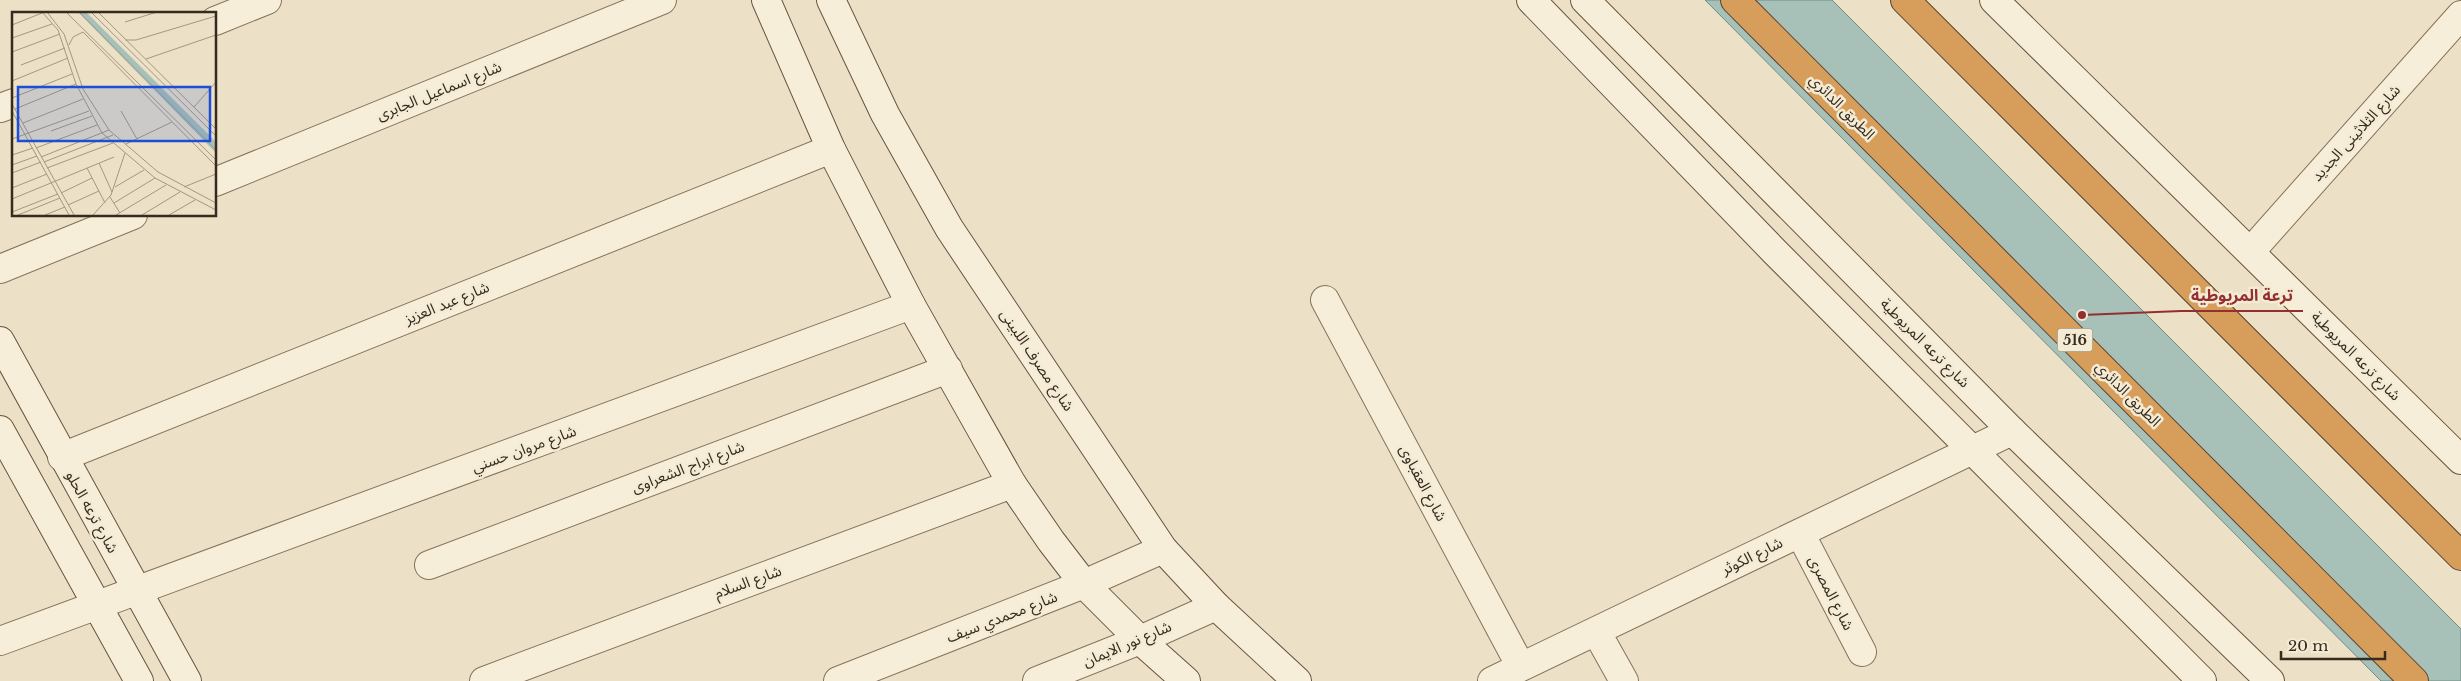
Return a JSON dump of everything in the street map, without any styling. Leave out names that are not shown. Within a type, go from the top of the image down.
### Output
[{"type":"highway","name":"الطريق الدائري","points":[[1735,0],[2414,681]]},
{"type":"highway","points":[[1906,0],[2461,556]]},
{"type":"street","points":[[216,21],[267,0]]},
{"type":"street","name":"شارع اسماعيل الجابرى","points":[[216,182],[662,0]]},
{"type":"street","points":[[766,0],[831,149],[911,305],[1012,484],[1084,584],[1140,640],[1186,681]]},
{"type":"street","name":"شارع مصرف اللبينى","points":[[831,0],[885,114],[949,228],[1163,549],[1216,606],[1296,681]]},
{"type":"street","points":[[1531,0],[1768,245],[2202,681]]},
{"type":"street","name":"شارع ترعه المريوطية","points":[[1585,0],[2012,431],[2270,681]]},
{"type":"street","name":"شارع ترعه المريوطية","points":[[1994,0],[2251,250],[2461,460]]},
{"type":"street","name":"شارع الثلاثينى الجديد","points":[[2251,250],[2461,15]]},
{"type":"street","points":[[0,108],[12,104]]},
{"type":"street","name":"شارع عبد العزيز","points":[[62,457],[831,149]]},
{"type":"street","points":[[0,269],[131,216]]},
{"type":"street","name":"شارع العقباوى","points":[[1325,300],[1521,667]]},
{"type":"street","name":"شارع مروان حسني","points":[[0,641],[911,305]]},
{"type":"street","name":"شارع ترعه الحلو","points":[[0,341],[62,457],[187,681]]},
{"type":"street","name":"شارع ابراج الشعراوى","points":[[429,565],[948,369]]},
{"type":"street","name":"شارع الكوثر","points":[[1492,681],[2012,431]]},
{"type":"street","points":[[1,436],[139,681]]},
{"type":"street","name":"شارع السلام","points":[[484,681],[1012,484]]},
{"type":"street","name":"شارع المصرى","points":[[1800,533],[1862,652]]},
{"type":"street","name":"شارع محمدي سيف","points":[[838,681],[1084,584],[1163,549]]},
{"type":"street","name":"شارع نور الايمان","points":[[1037,681],[1140,640],[1216,606]]},
{"type":"street","points":[[1596,631],[1624,681]]},
{"type":"water","points":[[1705,0],[1832,0],[2461,629],[2461,681],[2381,681]]},
{"type":"place","name":"ترعة المريوطية","points":[[2082,315]]}]
